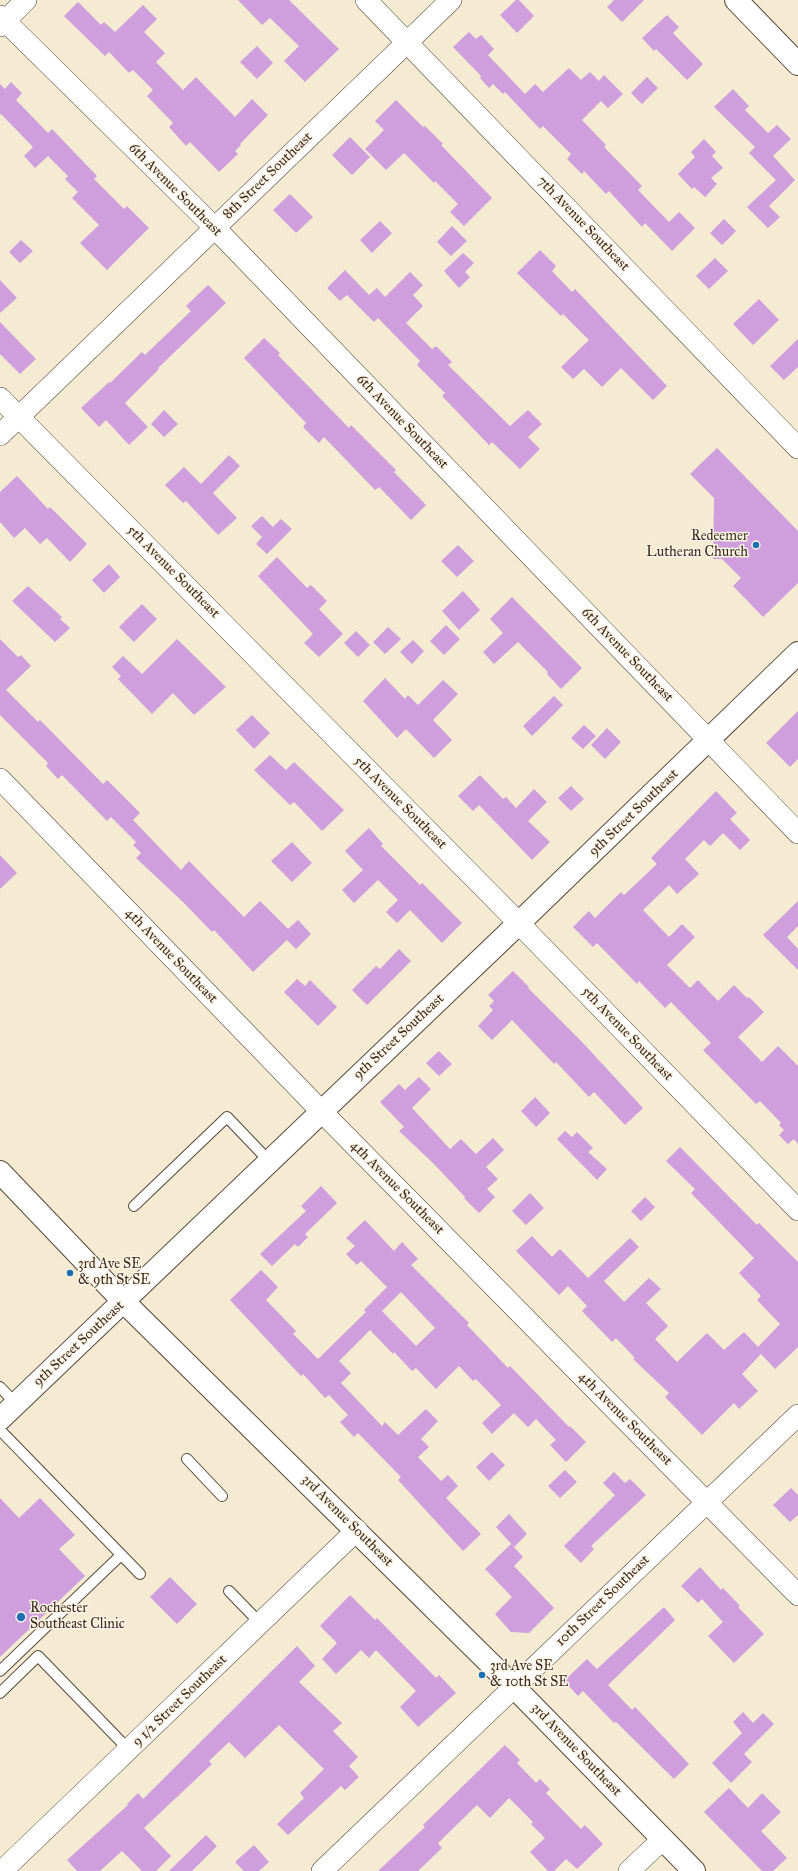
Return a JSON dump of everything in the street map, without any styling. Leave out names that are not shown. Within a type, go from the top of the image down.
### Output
[{"type":"street","points":[[2,21],[26,0]]},
{"type":"street","name":"7th Avenue Southeast","points":[[366,0],[798,448]]},
{"type":"street","name":"8th Street Southeast","points":[[0,435],[451,0]]},
{"type":"street","points":[[736,0],[798,64]]},
{"type":"street","name":"6th Avenue Southeast","points":[[2,21],[214,227],[798,833]]},
{"type":"street","name":"5th Avenue Southeast","points":[[0,398],[519,923],[798,1210]]},
{"type":"street","name":"9th Street Southeast","points":[[0,1419],[519,923],[798,653]]},
{"type":"street","name":"4th Avenue Southeast","points":[[0,779],[321,1111],[798,1595]]},
{"type":"street","name":"3rd Avenue Southeast","points":[[0,1172],[124,1302],[357,1530],[514,1687],[694,1871]]},
{"type":"street","name":"10th Street Southeast","points":[[322,1871],[798,1414]]},
{"type":"street","name":"9 1/2 Street Southeast","points":[[2,1871],[261,1624],[357,1530]]},
{"type":"street","points":[[629,1871],[663,1839]]},
{"type":"lane","points":[[134,1206],[227,1117],[269,1161]]},
{"type":"lane","points":[[0,1387],[16,1404]]},
{"type":"lane","points":[[0,1430],[140,1574]]},
{"type":"lane","points":[[187,1459],[222,1496]]},
{"type":"lane","points":[[0,1671],[121,1555]]},
{"type":"lane","points":[[229,1591],[261,1624]]},
{"type":"lane","points":[[0,1692],[38,1656],[129,1750]]},
{"type":"building","points":[[238,0],[289,0],[339,49],[305,82],[284,61],[299,46],[270,18],[262,25]]},
{"type":"building","points":[[516,0],[519,0],[534,16],[517,33],[500,15]]},
{"type":"building","points":[[614,0],[644,0],[622,22],[607,7]]},
{"type":"building","points":[[78,2],[101,25],[104,22],[115,32],[143,5],[157,19],[144,32],[165,53],[156,62],[183,90],[196,77],[235,117],[252,99],[268,115],[240,144],[241,145],[235,151],[238,154],[219,172],[190,142],[186,146],[169,127],[173,123],[147,96],[153,90],[133,70],[129,73],[109,52],[105,56],[64,16]]},
{"type":"building","points":[[667,15],[679,27],[673,33],[703,64],[687,80],[656,49],[654,51],[642,38]]},
{"type":"building","points":[[469,32],[476,39],[481,35],[494,49],[488,55],[525,94],[535,84],[543,92],[569,68],[581,80],[590,72],[599,81],[604,75],[623,94],[608,108],[601,101],[582,120],[606,145],[604,147],[642,186],[638,190],[669,222],[679,212],[695,228],[672,251],[645,223],[642,227],[609,191],[606,194],[584,171],[582,174],[567,159],[571,154],[543,126],[540,129],[505,92],[503,94],[493,84],[489,88],[480,78],[481,76],[453,47]]},
{"type":"building","points":[[257,46],[273,63],[257,79],[240,62]]},
{"type":"building","points":[[647,77],[658,88],[642,104],[631,93]]},
{"type":"building","points":[[11,82],[22,93],[16,100],[48,133],[52,129],[97,176],[94,179],[124,209],[127,206],[149,228],[107,270],[80,243],[99,225],[72,198],[78,192],[65,179],[68,176],[48,156],[35,168],[24,156],[33,147],[1,114],[0,115],[0,84],[5,89]]},
{"type":"building","points":[[733,89],[749,106],[745,110],[768,133],[777,125],[791,139],[773,156],[795,180],[769,206],[780,217],[768,228],[747,207],[776,180],[749,153],[755,147],[714,107]]},
{"type":"building","points":[[396,100],[423,127],[425,126],[443,144],[441,145],[492,198],[464,226],[450,212],[458,204],[435,181],[434,183],[404,153],[386,170],[365,149],[384,130],[375,121]]},
{"type":"building","points":[[350,137],[370,157],[352,175],[332,155]]},
{"type":"building","points":[[704,139],[716,152],[712,156],[723,168],[711,178],[717,184],[705,197],[694,187],[692,189],[678,174],[695,157],[691,152]]},
{"type":"building","points":[[290,194],[313,217],[296,233],[273,210]]},
{"type":"building","points":[[724,219],[736,231],[722,245],[710,233]]},
{"type":"building","points":[[380,221],[392,233],[372,253],[360,240]]},
{"type":"building","points":[[452,226],[467,241],[451,256],[437,242]]},
{"type":"building","points":[[21,240],[33,251],[20,263],[9,252]]},
{"type":"building","points":[[540,250],[556,266],[552,271],[572,292],[575,289],[667,386],[653,400],[621,368],[602,387],[584,369],[573,379],[561,367],[589,340],[563,314],[561,316],[517,273]]},
{"type":"building","points":[[463,253],[474,263],[465,272],[470,277],[459,288],[444,271]]},
{"type":"building","points":[[715,258],[728,271],[709,289],[696,276]]},
{"type":"building","points":[[345,270],[369,295],[377,288],[385,297],[410,272],[423,285],[413,295],[423,306],[406,323],[432,349],[436,346],[452,362],[448,365],[510,426],[528,410],[542,424],[528,437],[540,449],[520,469],[492,442],[489,445],[442,396],[445,393],[417,365],[420,361],[378,318],[374,322],[347,295],[340,301],[327,288]]},
{"type":"building","points":[[0,280],[17,298],[0,313]]},
{"type":"building","points":[[208,285],[226,303],[158,368],[159,369],[125,403],[148,427],[129,445],[106,420],[99,427],[81,408],[142,352],[145,355],[191,311],[186,306]]},
{"type":"building","points":[[759,299],[779,320],[753,345],[733,324]]},
{"type":"building","points":[[0,322],[36,359],[20,374],[0,354]]},
{"type":"building","points":[[264,338],[280,353],[278,355],[349,428],[351,425],[396,470],[394,472],[426,505],[411,520],[379,487],[375,490],[324,437],[319,443],[303,427],[306,423],[244,358]]},
{"type":"building","points":[[798,339],[798,367],[784,380],[770,366]]},
{"type":"building","points":[[164,410],[178,424],[164,437],[151,424]]},
{"type":"building","name":"Redeemer Lutheran Church","points":[[717,448],[798,531],[798,583],[763,617],[733,586],[741,578],[722,559],[713,559],[714,498],[690,474]]},
{"type":"building","points":[[229,455],[240,466],[213,493],[237,518],[218,535],[186,501],[183,503],[165,485],[184,467],[201,484]]},
{"type":"building","points":[[17,476],[48,509],[50,507],[87,544],[70,562],[47,538],[40,544],[25,528],[14,538],[0,522],[0,492]]},
{"type":"building","points":[[262,516],[273,527],[281,519],[292,529],[267,554],[256,544],[262,537],[251,526]]},
{"type":"building","points":[[458,545],[474,561],[457,577],[441,561]]},
{"type":"building","points":[[277,557],[307,588],[311,585],[327,601],[319,609],[343,634],[319,657],[304,643],[313,634],[258,576]]},
{"type":"building","points":[[109,564],[120,577],[104,593],[92,580]]},
{"type":"building","points":[[28,586],[62,617],[60,619],[70,628],[55,642],[12,601]]},
{"type":"building","points":[[463,591],[480,610],[459,630],[442,611]]},
{"type":"building","points":[[512,597],[582,668],[561,689],[547,674],[548,672],[518,642],[494,664],[483,652],[503,633],[490,619]]},
{"type":"building","points":[[142,604],[157,619],[134,642],[119,627]]},
{"type":"building","points":[[446,625],[460,639],[444,655],[430,641]]},
{"type":"building","points":[[388,627],[401,639],[385,654],[373,642]]},
{"type":"building","points":[[356,631],[370,645],[358,657],[344,643]]},
{"type":"building","points":[[0,639],[18,657],[21,655],[31,666],[6,690],[38,722],[40,720],[103,784],[107,780],[140,813],[133,820],[181,870],[189,861],[244,917],[260,901],[288,929],[298,920],[311,934],[296,949],[287,940],[253,972],[214,930],[212,932],[183,902],[136,858],[141,853],[133,845],[136,842],[111,817],[107,821],[62,775],[58,779],[46,766],[48,763],[0,715]]},
{"type":"building","points":[[177,639],[226,687],[194,715],[173,693],[152,714],[118,679],[121,676],[112,667],[123,656],[142,674]]},
{"type":"building","points":[[413,640],[424,651],[412,664],[400,652]]},
{"type":"building","points":[[385,678],[405,699],[408,695],[418,705],[443,680],[458,694],[433,720],[452,740],[434,758],[406,729],[397,738],[363,701]]},
{"type":"building","points":[[554,696],[563,705],[532,736],[523,726]]},
{"type":"building","points":[[798,711],[798,759],[790,767],[766,743]]},
{"type":"building","points":[[252,715],[270,733],[254,749],[236,730]]},
{"type":"building","points":[[584,725],[596,736],[583,749],[571,738]]},
{"type":"building","points":[[607,728],[621,742],[605,759],[591,745]]},
{"type":"building","points":[[270,755],[286,770],[294,762],[344,810],[322,831],[294,802],[290,805],[254,770]]},
{"type":"building","points":[[480,775],[503,799],[506,797],[516,808],[534,789],[547,802],[528,821],[550,842],[532,860],[479,805],[473,811],[458,796]]},
{"type":"building","points":[[571,786],[584,799],[571,811],[558,798]]},
{"type":"building","points":[[716,791],[737,813],[730,819],[750,840],[740,850],[723,833],[710,846],[704,840],[685,859],[699,874],[677,894],[669,885],[643,910],[669,937],[682,924],[695,937],[667,965],[690,988],[698,980],[718,1001],[734,985],[764,1012],[738,1037],[762,1062],[778,1046],[798,1066],[798,1144],[794,1139],[788,1144],[779,1135],[784,1130],[779,1125],[781,1123],[760,1101],[756,1104],[703,1050],[711,1043],[671,1002],[665,1008],[639,981],[637,984],[597,943],[593,947],[573,927],[589,911],[595,918],[621,892],[624,895],[657,864],[651,858]]},
{"type":"building","points":[[369,828],[383,844],[381,846],[420,885],[422,883],[462,923],[442,943],[410,910],[397,923],[386,912],[398,900],[378,880],[354,903],[342,890],[363,870],[345,851]]},
{"type":"building","points":[[292,842],[312,863],[292,882],[271,861]]},
{"type":"building","points":[[0,855],[17,873],[0,889]]},
{"type":"building","points":[[798,901],[798,926],[787,937],[798,949],[798,970],[763,935]]},
{"type":"building","points":[[399,949],[411,961],[367,1005],[352,990],[376,966],[380,969]]},
{"type":"building","points":[[513,971],[583,1043],[643,1108],[625,1125],[594,1092],[589,1097],[556,1062],[554,1064],[512,1020],[492,1040],[478,1026],[493,1010],[489,1006],[494,1001],[488,995]]},
{"type":"building","points":[[297,979],[305,986],[310,980],[337,1007],[318,1026],[284,992]]},
{"type":"building","points":[[439,1051],[452,1064],[439,1076],[426,1063]]},
{"type":"building","points":[[419,1077],[431,1089],[412,1108],[450,1149],[461,1139],[476,1154],[493,1138],[504,1150],[486,1167],[498,1179],[487,1189],[495,1197],[479,1213],[433,1163],[399,1131],[404,1127],[380,1102],[399,1084],[405,1090]]},
{"type":"building","points":[[535,1097],[550,1113],[536,1127],[521,1111]]},
{"type":"building","points":[[565,1131],[572,1137],[577,1132],[593,1148],[588,1152],[607,1169],[597,1180],[557,1139]]},
{"type":"building","points":[[680,1147],[757,1225],[759,1223],[798,1262],[798,1347],[775,1369],[761,1354],[742,1374],[758,1391],[739,1409],[734,1403],[702,1435],[665,1397],[669,1393],[633,1359],[635,1358],[616,1338],[612,1342],[582,1311],[587,1306],[568,1286],[559,1295],[516,1251],[532,1236],[552,1257],[560,1249],[588,1278],[630,1238],[639,1247],[604,1281],[624,1302],[649,1278],[661,1289],[646,1303],[668,1326],[655,1339],[677,1362],[707,1333],[724,1350],[744,1332],[758,1347],[780,1324],[757,1300],[761,1296],[739,1273],[754,1258],[691,1193],[695,1189],[666,1161]]},
{"type":"building","points":[[321,1186],[337,1203],[305,1234],[308,1237],[298,1247],[295,1244],[272,1266],[260,1254],[306,1211],[301,1206]]},
{"type":"building","points":[[530,1193],[544,1208],[526,1225],[512,1211]]},
{"type":"building","points":[[645,1197],[655,1207],[641,1221],[631,1211]]},
{"type":"building","points":[[365,1220],[394,1251],[402,1242],[418,1259],[411,1265],[469,1323],[467,1325],[508,1368],[510,1366],[569,1427],[570,1426],[586,1442],[566,1462],[550,1445],[556,1440],[536,1419],[528,1427],[514,1413],[492,1434],[482,1423],[501,1405],[476,1379],[473,1381],[459,1366],[436,1389],[416,1368],[412,1371],[370,1330],[339,1361],[351,1373],[341,1383],[382,1426],[385,1422],[398,1435],[426,1409],[438,1421],[421,1439],[429,1447],[418,1457],[441,1481],[448,1475],[458,1486],[446,1498],[481,1534],[463,1551],[398,1480],[401,1477],[358,1433],[354,1437],[340,1422],[348,1415],[329,1395],[325,1398],[303,1374],[301,1376],[230,1300],[261,1270],[278,1287],[266,1300],[296,1331],[293,1334],[318,1359],[366,1312],[364,1310],[387,1287],[361,1261],[357,1265],[346,1254],[355,1246],[346,1238]],"holes":[[[401,1292],[435,1328],[416,1346],[382,1311]]]},
{"type":"building","points":[[492,1452],[505,1465],[489,1481],[476,1467]]},
{"type":"building","points":[[565,1470],[577,1482],[560,1498],[548,1486]]},
{"type":"building","points":[[614,1472],[625,1483],[630,1479],[646,1495],[591,1546],[594,1549],[581,1563],[564,1546],[615,1495],[603,1483]]},
{"type":"building","points":[[791,1488],[798,1495],[798,1515],[790,1522],[773,1505]]},
{"type":"building","name":"Rochester Southeast Clinic","points":[[0,1498],[19,1518],[40,1498],[75,1535],[59,1549],[85,1576],[0,1657]]},
{"type":"building","points":[[509,1514],[527,1534],[514,1547],[496,1527]]},
{"type":"building","points":[[511,1544],[523,1557],[514,1566],[554,1608],[529,1633],[511,1632],[495,1614],[512,1597],[485,1569]]},
{"type":"building","points":[[700,1567],[721,1590],[723,1588],[740,1606],[738,1607],[764,1634],[734,1663],[708,1636],[723,1622],[702,1599],[698,1603],[681,1586]]},
{"type":"building","points":[[170,1577],[197,1604],[177,1624],[150,1597]]},
{"type":"building","points":[[350,1595],[375,1620],[377,1618],[436,1678],[439,1675],[456,1693],[418,1727],[400,1707],[416,1691],[376,1650],[369,1658],[361,1650],[336,1674],[322,1659],[337,1643],[320,1626]]},
{"type":"building","points":[[664,1607],[675,1620],[608,1685],[632,1710],[635,1707],[689,1764],[674,1779],[616,1722],[614,1723],[583,1691],[578,1696],[564,1681],[587,1659],[597,1669]]},
{"type":"building","points":[[297,1646],[315,1666],[299,1682],[342,1723],[333,1731],[358,1757],[349,1766],[359,1777],[345,1790],[341,1786],[288,1835],[277,1824],[304,1798],[300,1793],[324,1769],[279,1725],[245,1758],[229,1742],[209,1761],[212,1764],[144,1828],[171,1856],[156,1871],[142,1871],[122,1851],[100,1871],[77,1871],[67,1860],[128,1805],[127,1804],[138,1793],[143,1799]]},
{"type":"building","points":[[743,1712],[753,1723],[763,1713],[774,1724],[744,1754],[752,1762],[731,1783],[712,1763],[742,1733],[733,1722]]},
{"type":"building","points":[[505,1745],[520,1760],[517,1763],[536,1783],[540,1779],[550,1789],[546,1793],[581,1829],[585,1825],[603,1844],[577,1869],[566,1859],[554,1871],[548,1871],[530,1852],[545,1838],[531,1824],[533,1822],[509,1798],[490,1818],[477,1805],[438,1843],[442,1848],[418,1871],[378,1871],[425,1827],[423,1825]]},
{"type":"building","points":[[729,1788],[748,1808],[762,1793],[781,1812],[761,1831],[787,1858],[773,1871],[762,1871],[704,1812]]},
{"type":"building","points":[[206,1835],[217,1846],[192,1871],[169,1871]]},
{"type":"building","points":[[254,1845],[269,1862],[259,1871],[244,1871],[235,1862]]},
{"type":"place","name":"Redeemer Lutheran Church","points":[[756,545]]},
{"type":"place","name":"3rd Ave SE & 9th St SE","points":[[70,1273]]},
{"type":"place","name":"Rochester Southeast Clinic","points":[[21,1617]]},
{"type":"place","name":"3rd Ave SE & 10th St SE","points":[[482,1675]]}]
